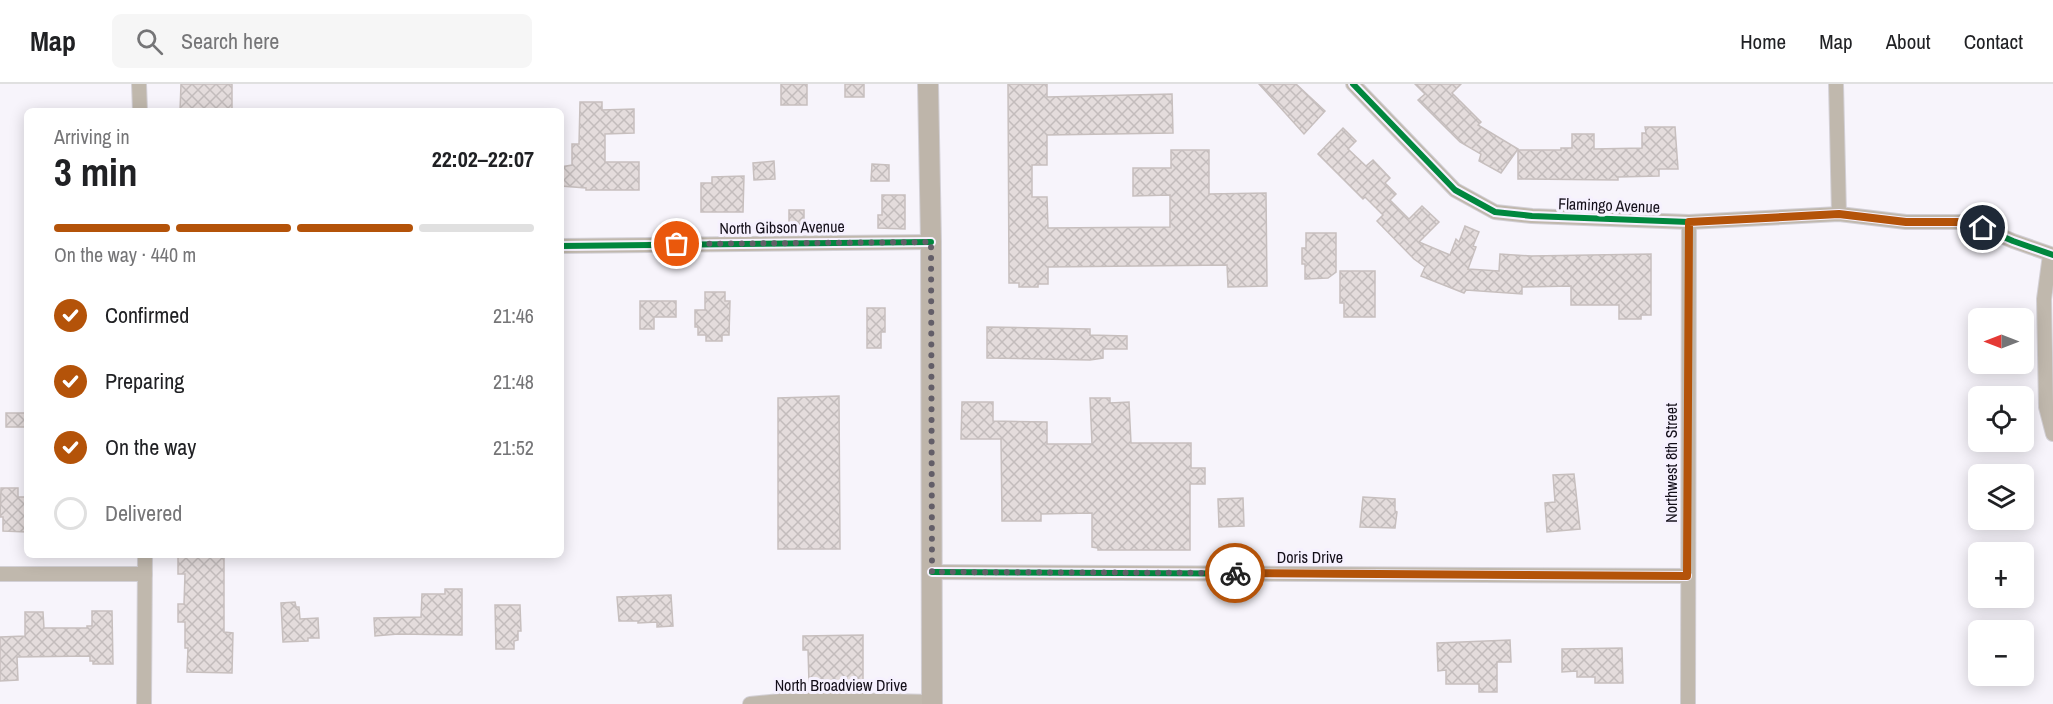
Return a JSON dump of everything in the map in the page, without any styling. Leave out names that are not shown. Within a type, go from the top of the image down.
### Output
[{"type":"main road","points":[[928,84],[931,242],[932,703]]},
{"type":"street","points":[[140,84],[140,108]]},
{"type":"street","name":"Flamingo Avenue","points":[[1353,84],[1455,190],[1495,212],[1532,216],[1689,222],[1839,214],[1906,222],[1969,222],[2051,255]]},
{"type":"street","points":[[1836,84],[1839,214]]},
{"type":"street","name":"Northwest 8th Street","points":[[1688,704],[1689,222]]},
{"type":"street","name":"North Gibson Avenue","points":[[564,246],[931,242]]},
{"type":"street","points":[[2051,255],[2044,299],[2046,406],[2053,434]]},
{"type":"street","points":[[144,704],[145,558]]},
{"type":"street","name":"Doris Drive","points":[[932,572],[1687,576]]},
{"type":"street","points":[[0,574],[146,574]]},
{"type":"street","name":"North Broadview Drive","points":[[750,704],[801,699],[932,703]]},
{"type":"building","points":[[181,84],[232,84],[232,108],[180,108]]},
{"type":"building","points":[[781,84],[807,84],[807,105],[781,105]]},
{"type":"building","points":[[845,84],[864,84],[864,97],[845,97]]},
{"type":"building","points":[[1008,84],[1047,84],[1047,97],[1172,94],[1173,133],[1047,135],[1047,165],[1032,165],[1032,197],[1047,197],[1048,228],[1170,227],[1170,195],[1133,196],[1133,168],[1171,168],[1171,150],[1209,150],[1209,194],[1266,193],[1267,286],[1228,287],[1227,265],[1048,267],[1048,284],[1038,284],[1038,287],[1019,287],[1019,283],[1009,283]]},
{"type":"building","points":[[1259,84],[1296,84],[1325,111],[1304,134]]},
{"type":"building","points":[[1415,84],[1461,84],[1452,93],[1481,122],[1478,125],[1518,149],[1501,173],[1479,161],[1481,154],[1460,142],[1418,100],[1425,94]]},
{"type":"building","points":[[580,102],[602,102],[602,110],[634,109],[634,133],[605,134],[605,162],[639,162],[639,190],[586,190],[586,188],[564,186],[564,166],[572,165],[572,144],[579,144]]},
{"type":"building","points":[[1645,127],[1675,127],[1678,169],[1659,169],[1659,176],[1618,177],[1618,180],[1518,179],[1518,150],[1572,148],[1572,134],[1594,134],[1594,149],[1642,148],[1642,133],[1646,133]]},
{"type":"building","points":[[1343,128],[1356,141],[1348,149],[1366,166],[1373,160],[1390,178],[1385,183],[1396,194],[1390,200],[1409,219],[1422,206],[1439,222],[1419,242],[1450,255],[1456,239],[1459,242],[1465,226],[1479,232],[1468,269],[1499,271],[1500,254],[1531,256],[1651,254],[1651,315],[1641,315],[1641,319],[1619,319],[1619,305],[1571,305],[1571,286],[1522,287],[1522,294],[1466,290],[1464,293],[1421,276],[1425,267],[1414,259],[1377,221],[1383,215],[1365,197],[1363,199],[1318,154]]},
{"type":"building","points":[[774,161],[775,179],[754,180],[753,163]]},
{"type":"building","points":[[872,164],[889,165],[889,181],[871,181]]},
{"type":"building","points":[[744,176],[743,212],[701,212],[701,183],[712,183],[712,177]]},
{"type":"building","points":[[882,195],[905,195],[905,229],[878,228],[878,215],[882,215]]},
{"type":"building","points":[[789,210],[804,210],[804,224],[789,225]]},
{"type":"building","points":[[1306,233],[1336,233],[1336,272],[1328,278],[1305,279],[1302,248],[1306,248]]},
{"type":"building","points":[[1340,271],[1375,271],[1375,317],[1344,317],[1344,303],[1340,303]]},
{"type":"building","points":[[705,292],[725,292],[725,301],[730,301],[729,335],[722,335],[722,341],[706,341],[706,335],[698,335],[698,327],[695,327],[695,310],[705,310]]},
{"type":"building","points":[[640,301],[676,301],[676,317],[654,317],[654,329],[640,329]]},
{"type":"building","points":[[867,308],[885,308],[885,332],[881,332],[881,348],[867,348]]},
{"type":"building","points":[[987,327],[1090,329],[1090,335],[1127,336],[1127,349],[1103,349],[1103,358],[1090,360],[987,358]]},
{"type":"building","points":[[839,396],[840,549],[778,549],[778,398]]},
{"type":"building","points":[[1090,398],[1110,398],[1110,403],[1129,402],[1131,443],[1191,443],[1191,468],[1205,468],[1205,484],[1190,484],[1190,550],[1098,550],[1092,547],[1092,513],[1041,514],[1041,521],[1002,521],[1001,439],[961,439],[962,402],[993,402],[993,421],[1047,422],[1047,444],[1092,444]]},
{"type":"building","points":[[6,413],[24,413],[24,427],[6,427]]},
{"type":"building","points":[[1574,474],[1580,529],[1547,532],[1545,503],[1555,502],[1553,475]]},
{"type":"building","points":[[1,488],[18,488],[18,497],[24,497],[24,532],[3,531],[3,517],[0,517]]},
{"type":"building","points":[[1363,497],[1395,499],[1395,511],[1397,512],[1395,528],[1360,527]]},
{"type":"building","points":[[1243,498],[1244,526],[1219,527],[1218,499]]},
{"type":"building","points":[[178,558],[224,558],[224,632],[233,633],[232,673],[187,672],[188,648],[185,648],[185,622],[178,622],[178,604],[184,604],[185,574],[178,574]]},
{"type":"building","points":[[445,589],[462,589],[462,635],[375,636],[374,618],[421,617],[422,594],[445,594]]},
{"type":"building","points":[[671,595],[673,626],[657,627],[657,622],[619,621],[617,597]]},
{"type":"building","points":[[295,602],[296,607],[299,607],[300,619],[318,618],[319,638],[283,642],[281,603]]},
{"type":"building","points":[[495,605],[520,605],[521,631],[518,631],[518,640],[514,641],[514,649],[496,649]]},
{"type":"building","points":[[92,611],[112,611],[113,664],[93,664],[90,656],[17,657],[18,680],[0,681],[0,637],[25,636],[25,612],[43,612],[44,628],[87,628],[87,626],[92,626]]},
{"type":"building","points":[[863,635],[863,681],[809,683],[808,650],[803,650],[803,636]]},
{"type":"building","points":[[1510,640],[1511,662],[1497,662],[1497,692],[1479,692],[1479,684],[1446,684],[1446,670],[1438,671],[1437,643]]},
{"type":"building","points":[[1622,648],[1623,683],[1595,683],[1595,677],[1577,677],[1577,671],[1562,672],[1562,649]]},
{"type":"cycle path","points":[[1353,84],[1455,190],[1495,212],[1532,216],[1689,222],[1839,214],[1906,222],[1969,222],[2053,255]]},
{"type":"cycle path","points":[[564,246],[931,242]]},
{"type":"cycle path","points":[[932,572],[1687,576]]},
{"type":"way so far","points":[[677,244],[931,242],[932,572],[1235,573]]},
{"type":"route","points":[[1235,573],[1687,576],[1689,222],[1839,214],[1906,222],[1969,222],[1983,228]]}]
